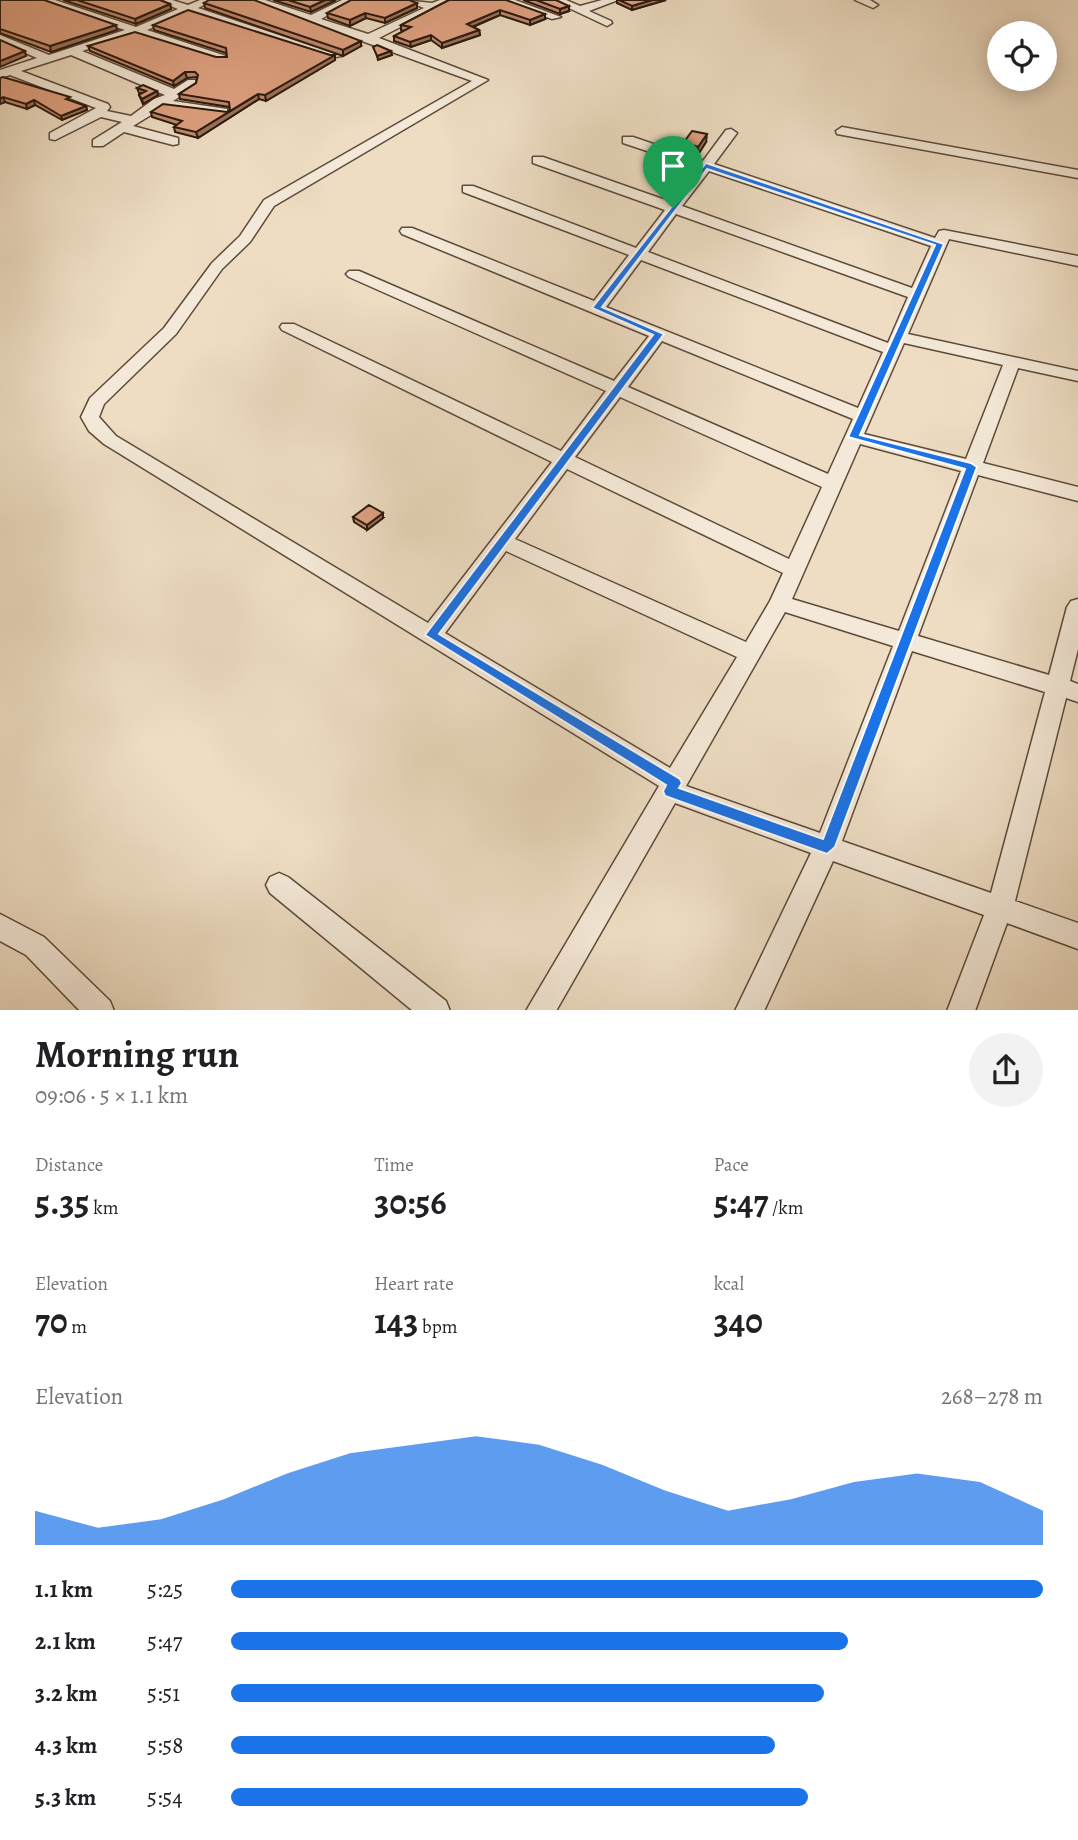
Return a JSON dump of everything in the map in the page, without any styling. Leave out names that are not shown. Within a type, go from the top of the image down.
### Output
[{"type":"street","points":[[44,0],[140,29],[222,58]]},
{"type":"street","points":[[161,0],[335,56]]},
{"type":"street","points":[[5,73],[140,29],[209,0]]},
{"type":"street","points":[[254,0],[273,2],[315,23],[369,38],[482,80],[269,203],[245,239],[217,266],[170,331],[96,402],[90,417],[94,427],[110,440],[431,635],[672,787],[827,847],[1078,936]]},
{"type":"street","points":[[315,23],[350,0]]},
{"type":"street","points":[[409,0],[433,7]]},
{"type":"street","points":[[369,38],[449,0]]},
{"type":"street","points":[[505,0],[556,17]]},
{"type":"street","points":[[528,8],[543,0]]},
{"type":"street","points":[[557,0],[607,23]]},
{"type":"street","points":[[579,10],[613,0]]},
{"type":"street","points":[[860,0],[873,5]]},
{"type":"street","points":[[285,40],[298,34]]},
{"type":"street","points":[[0,38],[49,59]]},
{"type":"street","points":[[72,51],[174,94]]},
{"type":"street","points":[[5,73],[104,107],[99,113],[55,136]]},
{"type":"street","points":[[98,143],[158,102],[192,83]]},
{"type":"street","points":[[158,102],[224,113]]},
{"type":"street","points":[[99,113],[173,141]]},
{"type":"street","points":[[842,131],[1078,174]]},
{"type":"street","points":[[597,308],[731,133]]},
{"type":"street","points":[[628,140],[940,244]]},
{"type":"street","points":[[538,160],[917,295]]},
{"type":"street","points":[[468,189],[639,253],[895,343],[1078,376]]},
{"type":"street","points":[[407,231],[863,417]]},
{"type":"street","points":[[540,1010],[780,603],[944,234],[1078,261]]},
{"type":"street","points":[[354,274],[832,484]]},
{"type":"street","points":[[288,327],[794,570]]},
{"type":"street","points":[[431,635],[659,334]]},
{"type":"street","points":[[749,1010],[827,847],[1012,362]]},
{"type":"street","points":[[854,437],[1078,494]]},
{"type":"street","points":[[502,541],[750,654]]},
{"type":"street","points":[[780,603],[1067,690]]},
{"type":"street","points":[[961,1010],[1000,908],[1067,690],[1078,607]]},
{"type":"street","points":[[279,885],[436,1010]]},
{"type":"street","points":[[0,927],[35,947],[100,1010]]},
{"type":"building","points":[[0,0],[44,0],[116,25],[50,46],[0,29]]},
{"type":"building","points":[[77,0],[160,0],[170,4],[135,19]]},
{"type":"building","points":[[209,0],[254,0],[361,41],[343,50],[204,3]]},
{"type":"building","points":[[288,0],[325,0],[310,7]]},
{"type":"building","points":[[351,0],[409,0],[417,3],[385,18],[365,13],[350,20],[327,13]]},
{"type":"building","points":[[449,0],[506,0],[545,14],[530,20],[500,10],[467,24],[479,30],[442,43],[431,35],[410,42],[394,36],[411,27],[401,25]]},
{"type":"building","points":[[536,0],[556,0],[569,6],[560,9]]},
{"type":"building","points":[[619,0],[652,0],[632,6]]},
{"type":"building","points":[[188,10],[335,55],[265,95],[258,94],[196,132],[174,127],[182,121],[151,112],[163,104],[227,112],[230,110],[229,102],[179,94],[196,83],[198,75],[195,72],[185,72],[173,81],[88,46],[135,32],[216,57],[227,57],[226,48],[153,25]]},
{"type":"building","points":[[0,40],[25,51],[0,61]]},
{"type":"building","points":[[377,45],[391,51],[377,56],[373,47]]},
{"type":"building","points":[[0,78],[70,97],[66,99],[86,106],[61,116],[34,100],[26,104],[3,97],[0,99]]},
{"type":"building","points":[[143,85],[157,91],[142,99],[139,95],[146,91],[137,88]]},
{"type":"building","points":[[692,131],[707,134],[698,147],[684,142]]},
{"type":"building","points":[[369,505],[383,513],[367,525],[353,517]]},
{"type":"route","points":[[706,166],[940,244],[854,437],[971,467],[827,847],[670,791],[675,783],[431,635],[659,334],[597,308],[673,208],[706,166]]}]
